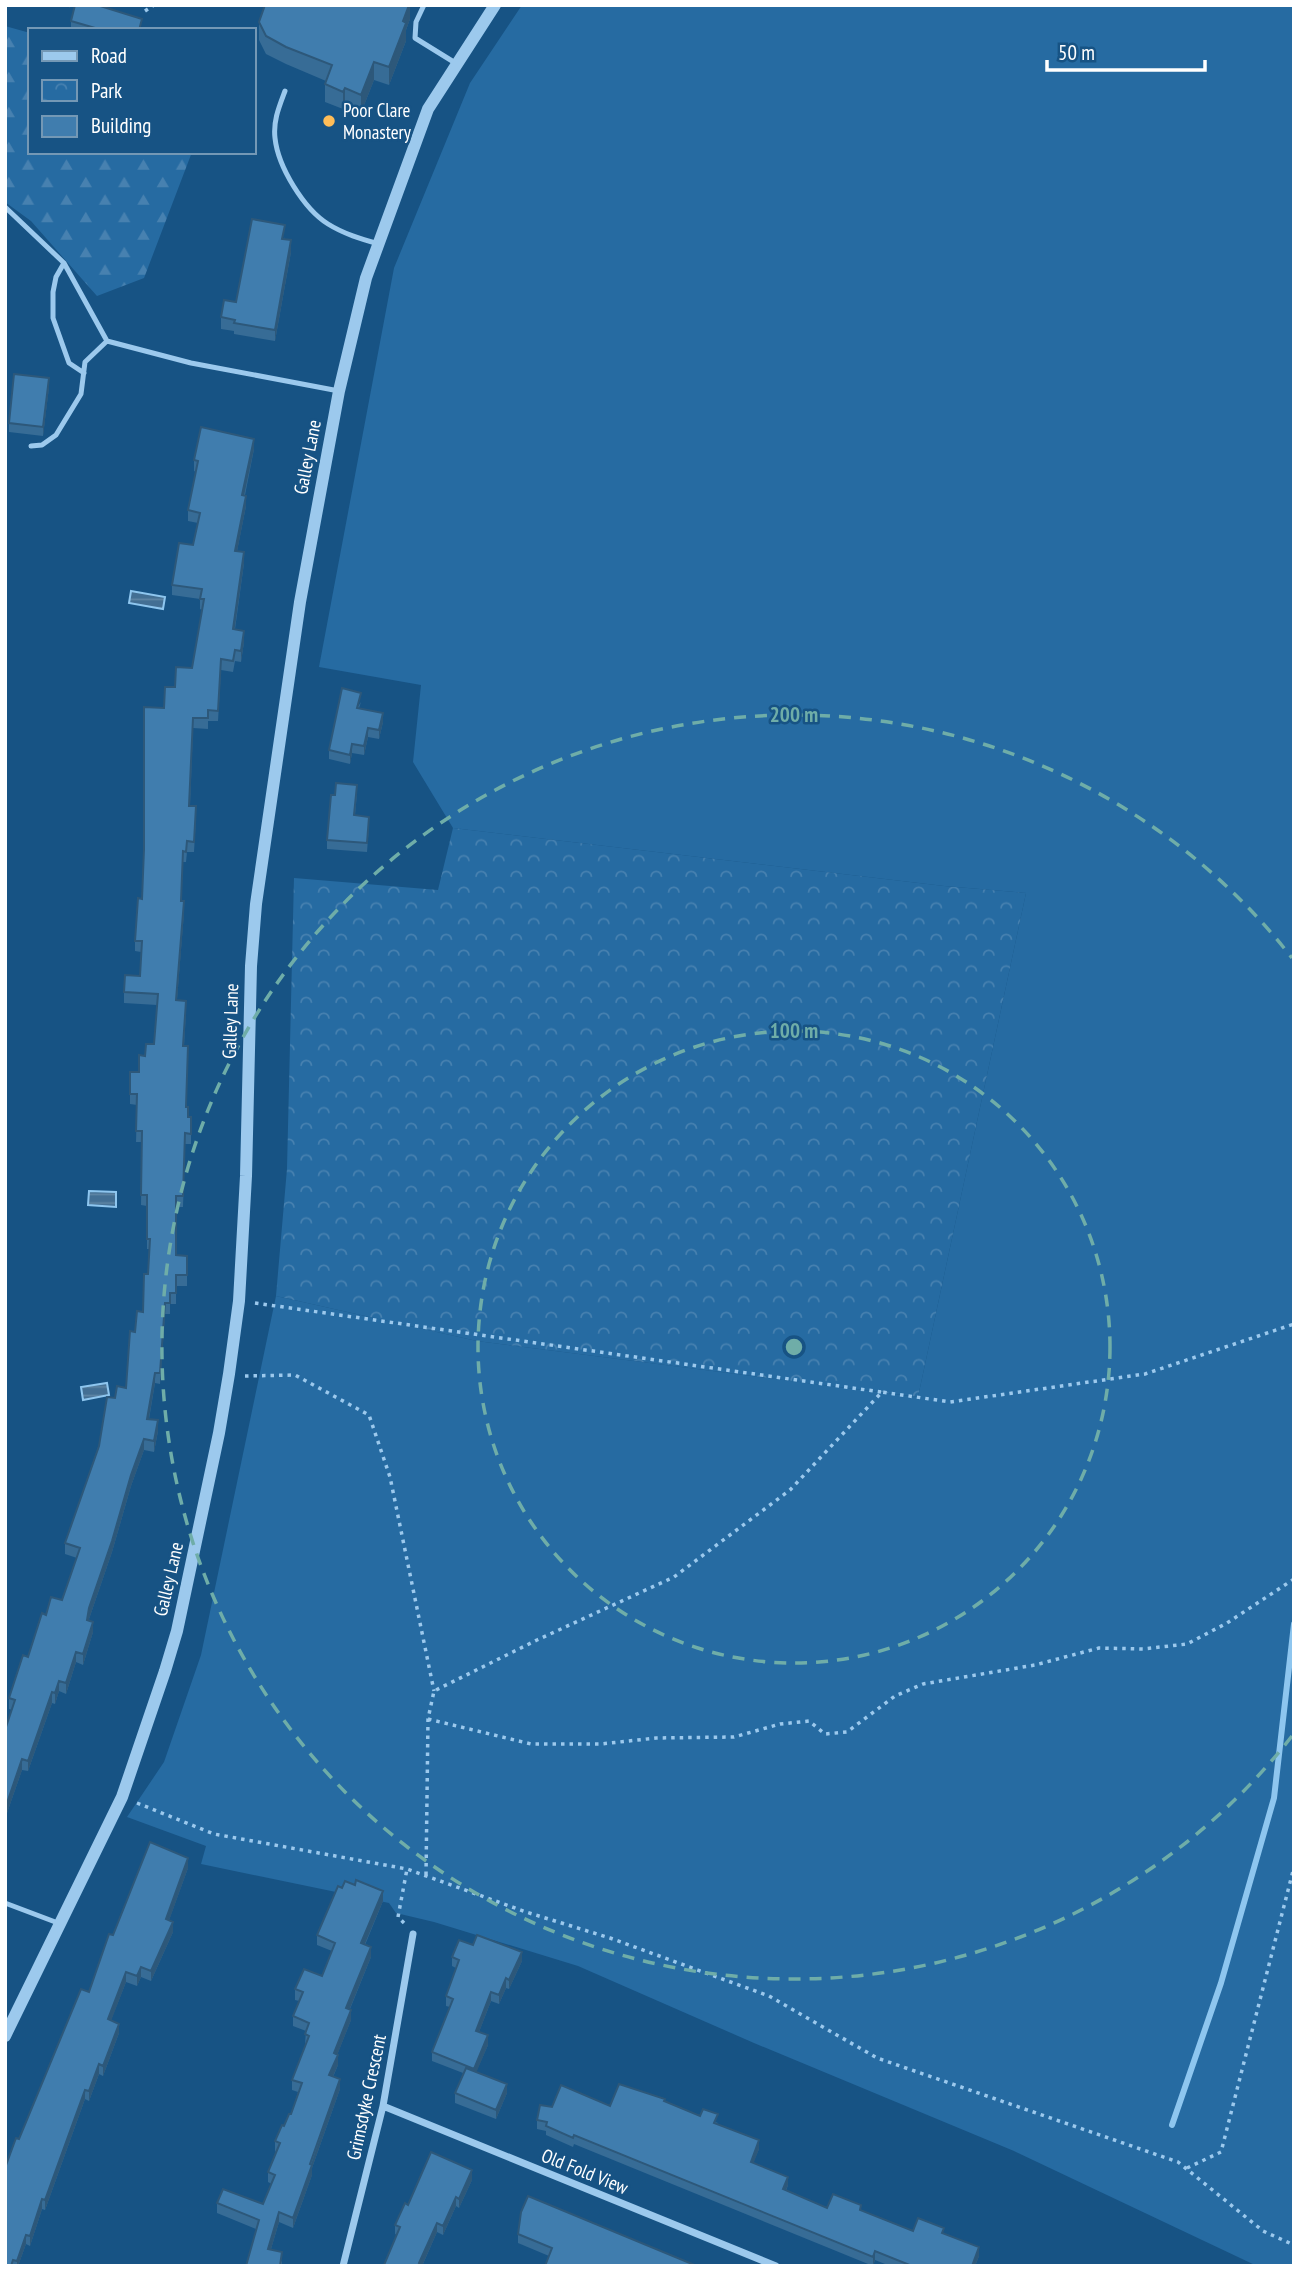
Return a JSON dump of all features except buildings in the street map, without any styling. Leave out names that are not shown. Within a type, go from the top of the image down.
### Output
[{"type":"street","name":"Galley Lane","points":[[5,2036],[122,1797],[177,1630],[219,1433],[239,1301],[246,1176],[251,965],[256,904],[300,602],[339,391],[357,311],[428,109],[495,5]]},
{"type":"street","name":"Grimsdyke Crescent","points":[[343,2266],[383,2106],[413,1934]]},
{"type":"street","name":"Old Fold View","points":[[383,2106],[776,2266]]},
{"type":"lane","points":[[424,5],[416,22],[415,38],[457,64]]},
{"type":"lane","points":[[285,91],[276,113],[275,139],[297,191],[311,210],[327,223],[351,236],[379,244]]},
{"type":"lane","points":[[5,207],[64,263],[107,341],[191,363],[339,391]]},
{"type":"lane","points":[[64,263],[54,284],[52,318],[69,363],[83,373]]},
{"type":"lane","points":[[31,446],[42,445],[56,435],[81,394],[85,362],[107,341]]},
{"type":"lane","points":[[5,1903],[60,1923]]},
{"type":"path","points":[[145,11],[154,5]]},
{"type":"path","points":[[239,1301],[950,1402],[1145,1374],[1294,1324]]},
{"type":"path","points":[[246,1376],[295,1375],[369,1415],[390,1477],[434,1691],[428,1719],[426,1875]]},
{"type":"path","points":[[434,1691],[674,1577],[790,1490],[881,1392]]},
{"type":"path","points":[[428,1719],[531,1744],[601,1744],[656,1738],[734,1737],[780,1724],[809,1721],[825,1734],[847,1732],[895,1696],[923,1684],[1035,1665],[1100,1648],[1143,1649],[1187,1644],[1227,1623],[1294,1579]]},
{"type":"path","points":[[122,1797],[215,1834],[407,1869],[769,1996],[877,2058],[1178,2162],[1263,2231],[1294,2245]]},
{"type":"path","points":[[1186,2168],[1221,2151],[1294,1867]]},
{"type":"path","points":[[407,1869],[398,1917],[413,1934]]},
{"type":"green space","points":[[522,5],[1294,5],[1294,2266],[1257,2266],[1014,2151],[754,2043],[578,1966],[396,1913],[389,1903],[201,1864],[206,1846],[127,1817],[164,1762],[201,1655],[276,1296],[477,1341],[918,1397],[1026,893],[944,886],[453,828],[413,762],[421,685],[319,667],[394,268],[470,83]]},
{"type":"green space","points":[[5,26],[28,32],[28,154],[191,154],[144,278],[97,296],[31,221],[5,202]]},
{"type":"green space","points":[[453,828],[944,886],[1026,893],[918,1397],[477,1341],[276,1296],[287,1169],[294,878],[438,890]]},
{"type":"shaded area","points":[[131,591],[165,597],[163,609],[129,603]]},
{"type":"shaded area","points":[[89,1191],[116,1192],[116,1207],[88,1205]]},
{"type":"shaded area","points":[[107,1383],[109,1395],[83,1400],[81,1387]]},
{"type":"waterway","points":[[1172,2125],[1221,1983],[1274,1798],[1294,1624]]},
{"type":"place","name":"Poor Clare Monastery","points":[[329,121]]}]
